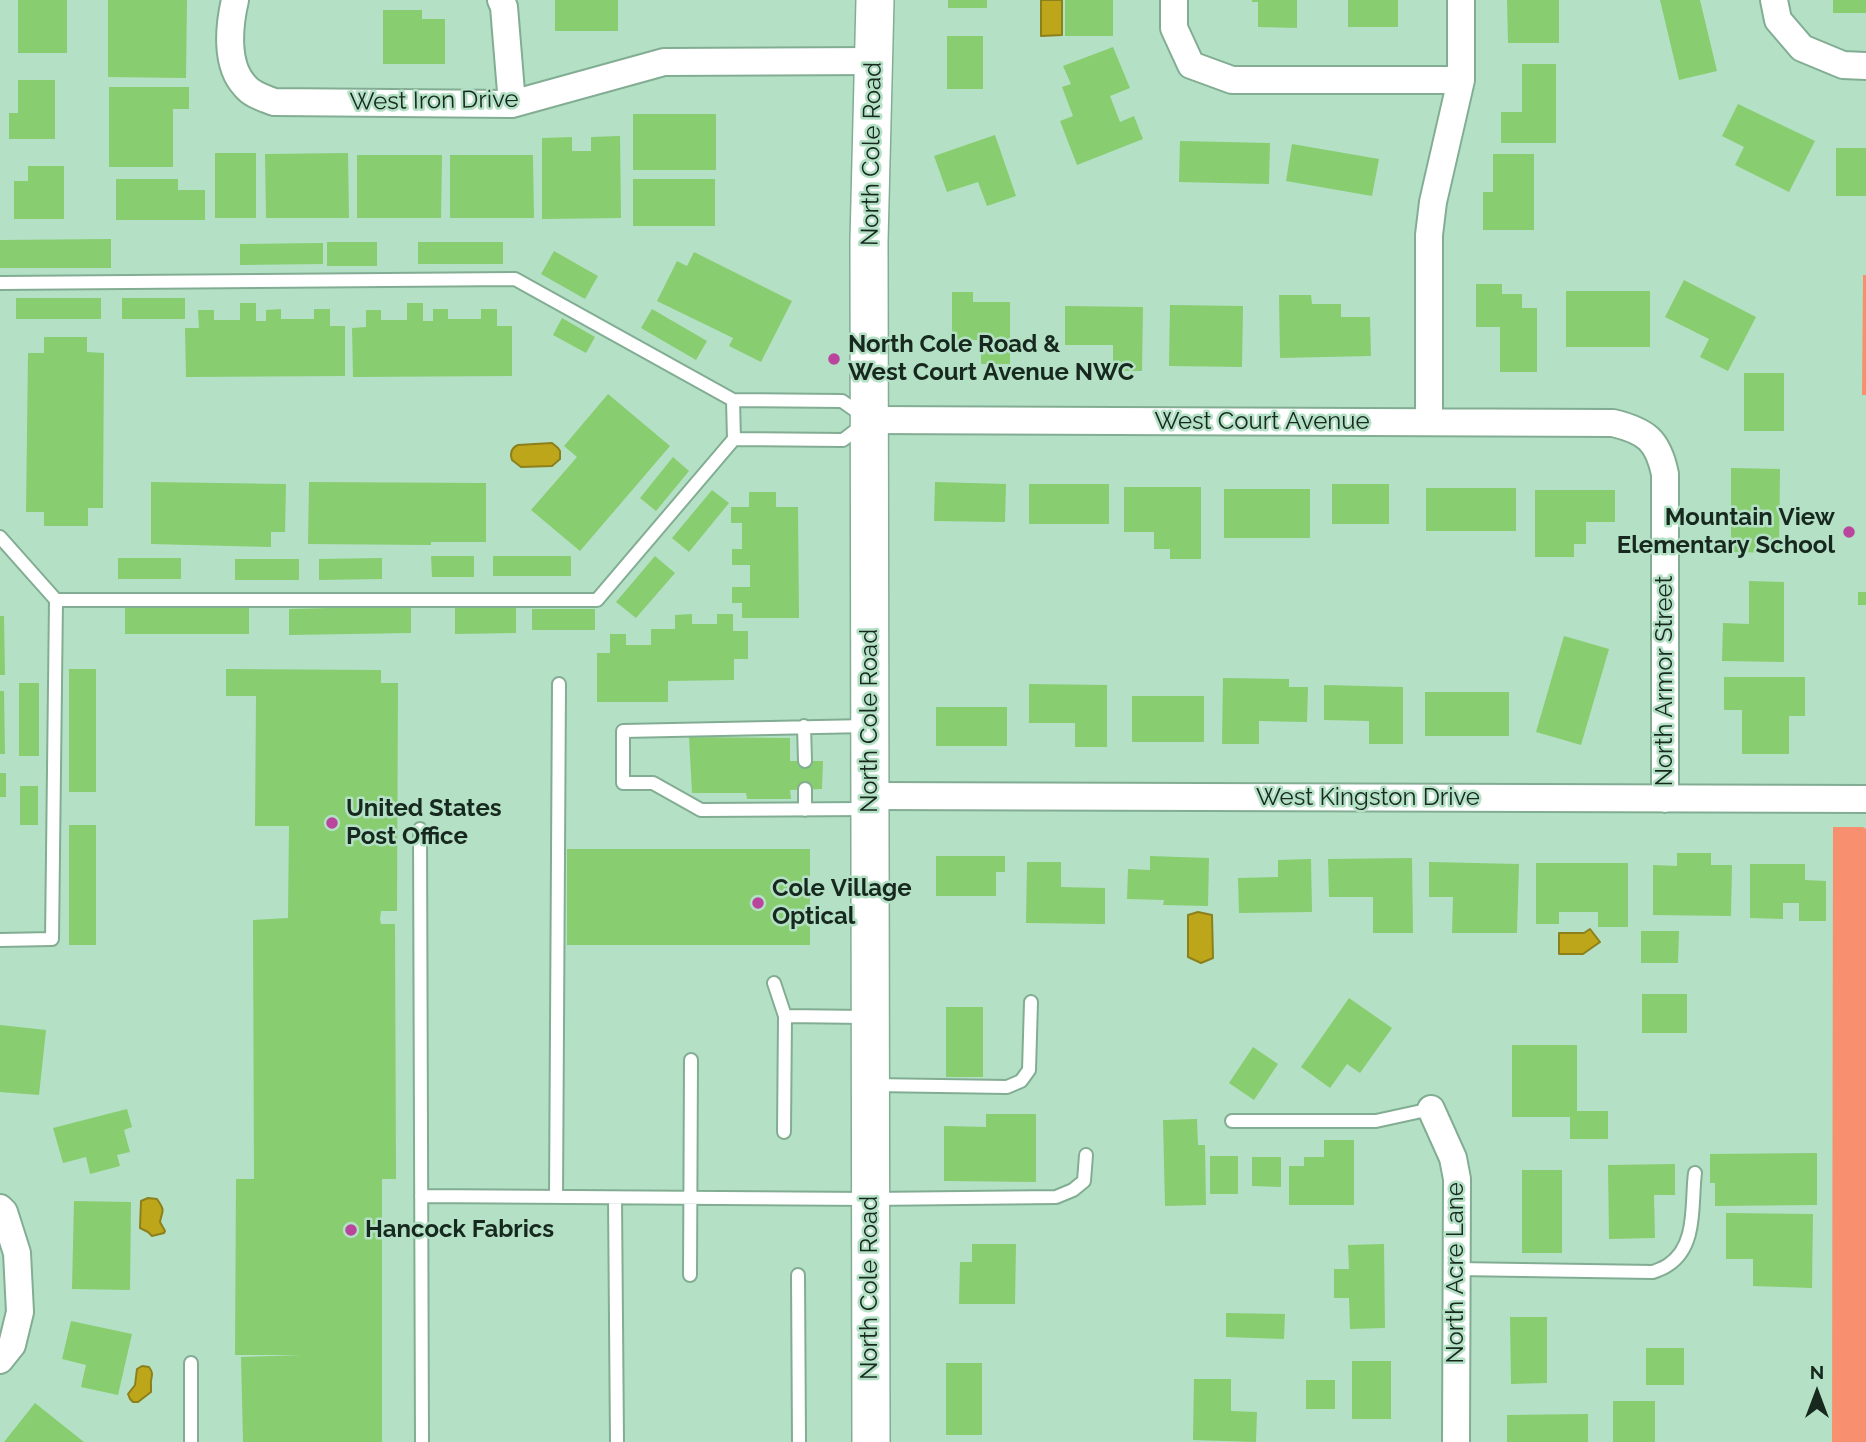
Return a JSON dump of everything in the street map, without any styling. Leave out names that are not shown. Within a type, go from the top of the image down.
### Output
[{"type":"main road","name":"North Cole Road","points":[[871,1442],[869,241],[875,0]]},
{"type":"street","name":"West Iron Drive","points":[[235,0],[231,17],[231,56],[236,73],[246,87],[258,96],[274,102],[512,104],[664,62],[874,61]]},
{"type":"street","points":[[501,0],[504,7],[512,104]]},
{"type":"street","points":[[1174,0],[1174,28],[1191,65],[1232,80],[1461,80]]},
{"type":"street","points":[[1429,422],[1429,235],[1433,202],[1461,80],[1461,0]]},
{"type":"street","points":[[1774,0],[1778,20],[1802,48],[1843,65],[1866,65]]},
{"type":"street","name":"West Court Avenue","points":[[869,420],[1613,423],[1634,428],[1651,439]]},
{"type":"street","name":"North Armor Street","points":[[1651,439],[1661,457],[1665,474],[1665,799]]},
{"type":"street","name":"West Kingston Drive","points":[[870,803],[1866,799]]},
{"type":"street","name":"North Acre Lane","points":[[1431,1109],[1453,1158],[1457,1179],[1456,1442]]},
{"type":"street","points":[[0,1208],[4,1212],[17,1253],[20,1312],[12,1345],[0,1360]]},
{"type":"lane","points":[[0,283],[515,279],[733,400],[842,401],[869,420],[842,440],[734,439]]},
{"type":"lane","points":[[56,600],[597,600],[734,439],[733,400]]},
{"type":"lane","points":[[0,537],[56,600],[52,939],[0,940]]},
{"type":"lane","points":[[556,1197],[559,684]]},
{"type":"lane","points":[[804,726],[805,761]]},
{"type":"lane","points":[[870,726],[623,731],[624,783],[653,783],[701,810],[805,810],[870,803]]},
{"type":"lane","points":[[805,789],[805,810]]},
{"type":"lane","points":[[420,829],[422,1442]]},
{"type":"lane","points":[[774,983],[785,1016],[784,1132]]},
{"type":"lane","points":[[870,1085],[1007,1087],[1021,1081],[1029,1070],[1031,1002]]},
{"type":"lane","points":[[785,1016],[870,1017]]},
{"type":"lane","points":[[690,1275],[691,1060]]},
{"type":"lane","points":[[1232,1121],[1376,1121],[1431,1109]]},
{"type":"lane","points":[[421,1196],[690,1199],[1056,1197],[1073,1190],[1084,1181],[1086,1155]]},
{"type":"lane","points":[[1457,1269],[1653,1272],[1670,1265],[1683,1249],[1691,1230],[1695,1173]]},
{"type":"lane","points":[[615,1198],[617,1442]]},
{"type":"lane","points":[[798,1275],[799,1442]]},
{"type":"lane","points":[[191,1363],[191,1442]]},
{"type":"shaded area","points":[[1041,0],[1062,0],[1062,35],[1041,36]]},
{"type":"shaded area","points":[[1863,275],[1866,275],[1866,395],[1862,395]]},
{"type":"shaded area","points":[[552,443],[560,451],[560,459],[552,466],[521,467],[512,460],[512,451],[518,445]]},
{"type":"shaded area","points":[[1833,827],[1866,829],[1866,1442],[1832,1442]]},
{"type":"shaded area","points":[[1198,912],[1212,915],[1213,958],[1201,963],[1188,957],[1188,915]]},
{"type":"shaded area","points":[[1590,929],[1600,942],[1583,954],[1559,954],[1559,933],[1584,933]]},
{"type":"shaded area","points":[[148,1198],[157,1199],[162,1206],[160,1222],[164,1233],[152,1236],[140,1228],[141,1201]]},
{"type":"shaded area","points":[[142,1366],[149,1367],[152,1372],[151,1392],[138,1402],[133,1402],[128,1394],[135,1385],[137,1369]]},
{"type":"building","points":[[18,0],[67,0],[67,53],[18,53]]},
{"type":"building","points":[[108,0],[187,0],[186,78],[108,77]]},
{"type":"building","points":[[555,0],[618,0],[618,31],[555,31]]},
{"type":"building","points":[[948,0],[987,0],[987,8],[948,8]]},
{"type":"building","points":[[1065,0],[1113,0],[1113,36],[1065,36]]},
{"type":"building","points":[[1252,0],[1297,0],[1297,28],[1258,27],[1258,2]]},
{"type":"building","points":[[1348,0],[1398,0],[1398,27],[1348,27]]},
{"type":"building","points":[[1507,0],[1559,0],[1559,43],[1508,43]]},
{"type":"building","points":[[1660,0],[1700,0],[1717,71],[1679,80]]},
{"type":"building","points":[[1833,0],[1866,0],[1866,13],[1833,13]]},
{"type":"building","points":[[383,10],[422,10],[422,19],[445,19],[445,64],[383,64]]},
{"type":"building","points":[[947,36],[983,36],[983,89],[947,89]]},
{"type":"building","points":[[1113,47],[1130,88],[1110,96],[1120,122],[1134,116],[1143,139],[1077,165],[1060,121],[1073,116],[1062,87],[1071,84],[1063,66]]},
{"type":"building","points":[[1522,64],[1556,64],[1556,143],[1501,143],[1501,112],[1522,112]]},
{"type":"building","points":[[18,80],[55,80],[55,139],[9,139],[9,113],[18,113]]},
{"type":"building","points":[[109,87],[189,87],[189,109],[173,109],[173,167],[109,167]]},
{"type":"building","points":[[1738,104],[1815,141],[1789,192],[1735,165],[1744,147],[1722,136]]},
{"type":"building","points":[[633,114],[716,114],[716,170],[633,170]]},
{"type":"building","points":[[995,135],[1016,196],[987,206],[978,182],[947,192],[934,156]]},
{"type":"building","points":[[620,136],[621,218],[542,219],[542,138],[572,137],[572,151],[591,151],[591,137]]},
{"type":"building","points":[[1180,141],[1270,143],[1269,184],[1179,182]]},
{"type":"building","points":[[1292,144],[1379,159],[1372,196],[1286,181]]},
{"type":"building","points":[[1836,148],[1866,148],[1866,196],[1836,196]]},
{"type":"building","points":[[215,153],[256,153],[256,218],[215,218]]},
{"type":"building","points":[[348,153],[349,218],[266,218],[265,154]]},
{"type":"building","points":[[1493,154],[1534,154],[1534,230],[1483,230],[1483,192],[1493,192]]},
{"type":"building","points":[[357,155],[442,155],[441,218],[357,218]]},
{"type":"building","points":[[450,155],[533,155],[534,218],[450,218]]},
{"type":"building","points":[[28,166],[64,166],[64,219],[14,219],[14,181],[28,181]]},
{"type":"building","points":[[116,179],[178,179],[178,190],[205,190],[205,220],[116,220]]},
{"type":"building","points":[[633,179],[715,179],[715,226],[633,226]]},
{"type":"building","points":[[111,239],[111,268],[0,268],[0,240]]},
{"type":"building","points":[[327,242],[377,242],[377,266],[327,266]]},
{"type":"building","points":[[418,242],[503,242],[503,264],[418,264]]},
{"type":"building","points":[[323,243],[323,264],[240,265],[240,244]]},
{"type":"building","points":[[554,251],[598,276],[585,299],[541,274]]},
{"type":"building","points":[[694,252],[792,301],[761,362],[729,346],[733,338],[657,301],[677,261],[687,266]]},
{"type":"building","points":[[1684,280],[1756,317],[1728,371],[1700,357],[1709,339],[1665,317]]},
{"type":"building","points":[[1476,284],[1502,284],[1502,294],[1522,294],[1522,308],[1537,308],[1537,372],[1500,372],[1500,327],[1476,327]]},
{"type":"building","points":[[1566,291],[1650,291],[1650,347],[1566,347]]},
{"type":"building","points":[[952,292],[973,292],[973,302],[1010,302],[1010,364],[981,364],[981,340],[952,340]]},
{"type":"building","points":[[1279,295],[1311,295],[1312,304],[1341,304],[1341,317],[1370,317],[1371,356],[1280,358]]},
{"type":"building","points":[[16,298],[101,298],[101,319],[16,319]]},
{"type":"building","points":[[122,298],[185,298],[185,319],[122,319]]},
{"type":"building","points":[[240,303],[256,303],[256,321],[266,321],[266,310],[281,309],[281,319],[314,319],[314,309],[330,309],[330,326],[345,326],[345,376],[186,377],[185,328],[199,328],[198,310],[214,310],[214,320],[240,320]]},
{"type":"building","points":[[407,303],[423,303],[423,321],[433,321],[433,309],[448,309],[448,319],[481,319],[481,309],[497,309],[497,326],[512,326],[512,376],[353,377],[352,328],[366,327],[366,310],[381,310],[381,320],[407,320]]},
{"type":"building","points":[[1170,305],[1243,306],[1242,367],[1169,366]]},
{"type":"building","points":[[1065,306],[1143,307],[1142,371],[1113,371],[1113,345],[1065,345]]},
{"type":"building","points":[[652,309],[707,341],[696,360],[641,328]]},
{"type":"building","points":[[562,318],[595,337],[586,353],[553,335]]},
{"type":"building","points":[[44,337],[87,337],[87,352],[104,353],[103,508],[88,508],[88,526],[44,526],[44,512],[26,512],[28,353],[44,353]]},
{"type":"building","points":[[1744,373],[1784,373],[1784,431],[1744,431]]},
{"type":"building","points":[[608,394],[670,446],[580,551],[531,510],[577,457],[564,446]]},
{"type":"building","points":[[673,457],[689,471],[656,511],[640,498]]},
{"type":"building","points":[[1731,468],[1780,469],[1779,553],[1731,552]]},
{"type":"building","points":[[151,482],[286,484],[285,532],[271,532],[271,547],[151,544]]},
{"type":"building","points":[[309,482],[486,483],[486,542],[431,542],[431,545],[308,544]]},
{"type":"building","points":[[935,482],[1006,484],[1005,522],[934,521]]},
{"type":"building","points":[[1029,484],[1109,484],[1109,524],[1029,524]]},
{"type":"building","points":[[1332,484],[1389,484],[1389,524],[1332,524]]},
{"type":"building","points":[[1124,487],[1201,487],[1201,559],[1170,559],[1170,549],[1154,549],[1154,532],[1124,532]]},
{"type":"building","points":[[1426,488],[1516,488],[1516,531],[1426,531]]},
{"type":"building","points":[[1224,489],[1310,489],[1310,538],[1224,538]]},
{"type":"building","points":[[712,490],[729,503],[689,552],[672,538]]},
{"type":"building","points":[[1535,490],[1615,490],[1615,522],[1586,522],[1586,544],[1574,544],[1574,557],[1535,557]]},
{"type":"building","points":[[749,492],[776,492],[776,507],[798,507],[799,618],[742,618],[742,603],[732,603],[732,587],[750,587],[750,565],[732,565],[732,549],[742,549],[742,523],[731,523],[731,507],[749,507]]},
{"type":"building","points":[[431,556],[474,556],[474,577],[432,577]]},
{"type":"building","points":[[493,556],[571,556],[571,576],[493,576]]},
{"type":"building","points":[[655,556],[675,573],[636,618],[616,602]]},
{"type":"building","points":[[118,558],[181,558],[181,579],[118,579]]},
{"type":"building","points":[[382,558],[382,579],[319,580],[319,559]]},
{"type":"building","points":[[235,559],[299,559],[299,580],[235,580]]},
{"type":"building","points":[[1749,581],[1784,582],[1784,662],[1722,661],[1723,623],[1749,624]]},
{"type":"building","points":[[1858,592],[1866,592],[1866,605],[1858,605]]},
{"type":"building","points":[[411,606],[411,633],[289,635],[289,609]]},
{"type":"building","points":[[516,606],[516,633],[455,634],[455,607]]},
{"type":"building","points":[[125,608],[249,608],[249,634],[125,634]]},
{"type":"building","points":[[532,609],[595,609],[595,630],[532,630]]},
{"type":"building","points":[[692,614],[692,624],[717,624],[717,614],[733,614],[733,631],[748,631],[748,659],[734,659],[734,680],[668,681],[668,702],[597,702],[597,653],[610,653],[610,634],[626,634],[626,645],[651,645],[651,629],[675,629],[675,615]]},
{"type":"building","points":[[0,616],[4,616],[5,675],[0,675]]},
{"type":"building","points":[[1564,636],[1609,649],[1581,745],[1536,732]]},
{"type":"building","points":[[69,669],[96,669],[96,792],[69,792]]},
{"type":"building","points":[[226,669],[381,670],[381,683],[398,683],[397,911],[381,911],[380,919],[381,924],[395,924],[396,1179],[382,1179],[382,1442],[243,1442],[241,1357],[302,1355],[235,1355],[236,1179],[254,1179],[253,920],[288,918],[289,826],[255,826],[256,696],[226,696]]},
{"type":"building","points":[[1724,677],[1805,677],[1805,716],[1789,716],[1789,754],[1742,754],[1742,710],[1724,710]]},
{"type":"building","points":[[1223,678],[1289,679],[1289,687],[1308,687],[1307,722],[1259,721],[1259,744],[1222,744]]},
{"type":"building","points":[[19,683],[39,683],[39,756],[19,756]]},
{"type":"building","points":[[1029,684],[1107,685],[1107,747],[1075,747],[1075,723],[1029,723]]},
{"type":"building","points":[[1324,685],[1403,687],[1403,744],[1369,744],[1369,721],[1324,720]]},
{"type":"building","points":[[0,691],[4,691],[5,754],[0,754]]},
{"type":"building","points":[[1425,692],[1509,692],[1509,736],[1425,736]]},
{"type":"building","points":[[1132,696],[1204,696],[1204,742],[1132,742]]},
{"type":"building","points":[[936,707],[1007,707],[1007,746],[936,746]]},
{"type":"building","points":[[689,737],[790,738],[790,761],[823,761],[822,789],[790,790],[791,799],[747,799],[746,793],[692,793]]},
{"type":"building","points":[[0,773],[6,773],[6,797],[0,797]]},
{"type":"building","points":[[20,786],[38,786],[38,825],[20,825]]},
{"type":"building","points":[[69,825],[96,825],[96,945],[69,945]]},
{"type":"building","points":[[567,849],[810,849],[810,945],[567,945]]},
{"type":"building","points":[[1677,853],[1711,853],[1711,865],[1732,865],[1731,916],[1653,915],[1653,865],[1677,866]]},
{"type":"building","points":[[936,856],[1005,856],[1005,872],[996,872],[996,896],[936,896]]},
{"type":"building","points":[[1150,856],[1209,858],[1208,906],[1163,905],[1164,900],[1127,899],[1128,869],[1150,870]]},
{"type":"building","points":[[1412,858],[1413,933],[1373,933],[1373,897],[1329,897],[1328,859]]},
{"type":"building","points":[[1311,859],[1312,912],[1239,913],[1238,878],[1278,877],[1278,860]]},
{"type":"building","points":[[1027,862],[1061,862],[1061,887],[1105,888],[1105,924],[1026,923]]},
{"type":"building","points":[[1429,862],[1519,864],[1517,933],[1452,933],[1453,897],[1429,897]]},
{"type":"building","points":[[1536,863],[1628,863],[1628,927],[1598,927],[1598,912],[1559,912],[1559,924],[1536,924]]},
{"type":"building","points":[[1750,864],[1805,864],[1805,880],[1826,881],[1826,921],[1799,921],[1799,903],[1783,903],[1783,919],[1750,918]]},
{"type":"building","points":[[1641,931],[1679,931],[1678,963],[1641,963]]},
{"type":"building","points":[[1642,994],[1687,994],[1687,1033],[1642,1033]]},
{"type":"building","points":[[1349,998],[1392,1028],[1360,1073],[1347,1064],[1330,1088],[1301,1067]]},
{"type":"building","points":[[946,1007],[983,1007],[983,1077],[946,1077]]},
{"type":"building","points":[[0,1025],[46,1030],[39,1095],[0,1092]]},
{"type":"building","points":[[1512,1045],[1577,1045],[1577,1111],[1608,1111],[1608,1139],[1570,1139],[1570,1117],[1512,1117]]},
{"type":"building","points":[[1253,1047],[1278,1064],[1254,1100],[1229,1083]]},
{"type":"building","points":[[127,1109],[132,1127],[124,1130],[130,1152],[117,1155],[120,1166],[90,1174],[86,1157],[63,1163],[53,1128]]},
{"type":"building","points":[[986,1114],[1036,1114],[1036,1182],[944,1181],[944,1126],[986,1127]]},
{"type":"building","points":[[1197,1119],[1198,1145],[1205,1145],[1206,1205],[1165,1206],[1163,1120]]},
{"type":"building","points":[[1324,1140],[1354,1140],[1354,1205],[1289,1205],[1289,1166],[1304,1166],[1304,1157],[1324,1157]]},
{"type":"building","points":[[1817,1153],[1817,1205],[1715,1206],[1715,1183],[1710,1183],[1710,1154]]},
{"type":"building","points":[[1210,1156],[1238,1156],[1238,1194],[1210,1194]]},
{"type":"building","points":[[1252,1157],[1281,1157],[1281,1187],[1252,1186]]},
{"type":"building","points":[[1675,1164],[1675,1195],[1654,1195],[1655,1238],[1609,1239],[1608,1165]]},
{"type":"building","points":[[1522,1170],[1562,1170],[1562,1253],[1522,1253]]},
{"type":"building","points":[[74,1201],[131,1202],[130,1290],[72,1289]]},
{"type":"building","points":[[1726,1213],[1813,1214],[1812,1288],[1753,1286],[1753,1259],[1726,1259]]},
{"type":"building","points":[[972,1244],[1016,1244],[1015,1304],[959,1304],[960,1262],[972,1262]]},
{"type":"building","points":[[1384,1244],[1385,1328],[1350,1329],[1349,1298],[1334,1298],[1334,1269],[1349,1269],[1348,1245]]},
{"type":"building","points":[[1226,1313],[1285,1314],[1284,1339],[1226,1337]]},
{"type":"building","points":[[1510,1317],[1547,1317],[1547,1383],[1511,1384]]},
{"type":"building","points":[[71,1321],[132,1334],[118,1395],[81,1387],[86,1365],[62,1359]]},
{"type":"building","points":[[1646,1348],[1684,1348],[1684,1385],[1646,1385]]},
{"type":"building","points":[[1352,1361],[1391,1361],[1391,1419],[1352,1419]]},
{"type":"building","points":[[946,1363],[982,1363],[982,1435],[946,1435]]},
{"type":"building","points":[[1194,1379],[1231,1379],[1231,1411],[1257,1412],[1256,1442],[1193,1440]]},
{"type":"building","points":[[1306,1380],[1335,1380],[1335,1409],[1306,1409]]},
{"type":"building","points":[[1613,1401],[1655,1401],[1655,1442],[1613,1442]]},
{"type":"building","points":[[35,1403],[84,1442],[4,1442]]},
{"type":"building","points":[[1588,1414],[1588,1442],[1507,1442],[1507,1415]]},
{"type":"place","name":"North Cole Road & West Court Avenue NWC","points":[[834,359]]},
{"type":"place","name":"Mountain View Elementary School","points":[[1849,532]]},
{"type":"place","name":"United States Post Office","points":[[332,823]]},
{"type":"place","name":"Cole Village Optical","points":[[758,903]]},
{"type":"place","name":"Hancock Fabrics","points":[[351,1230]]}]
